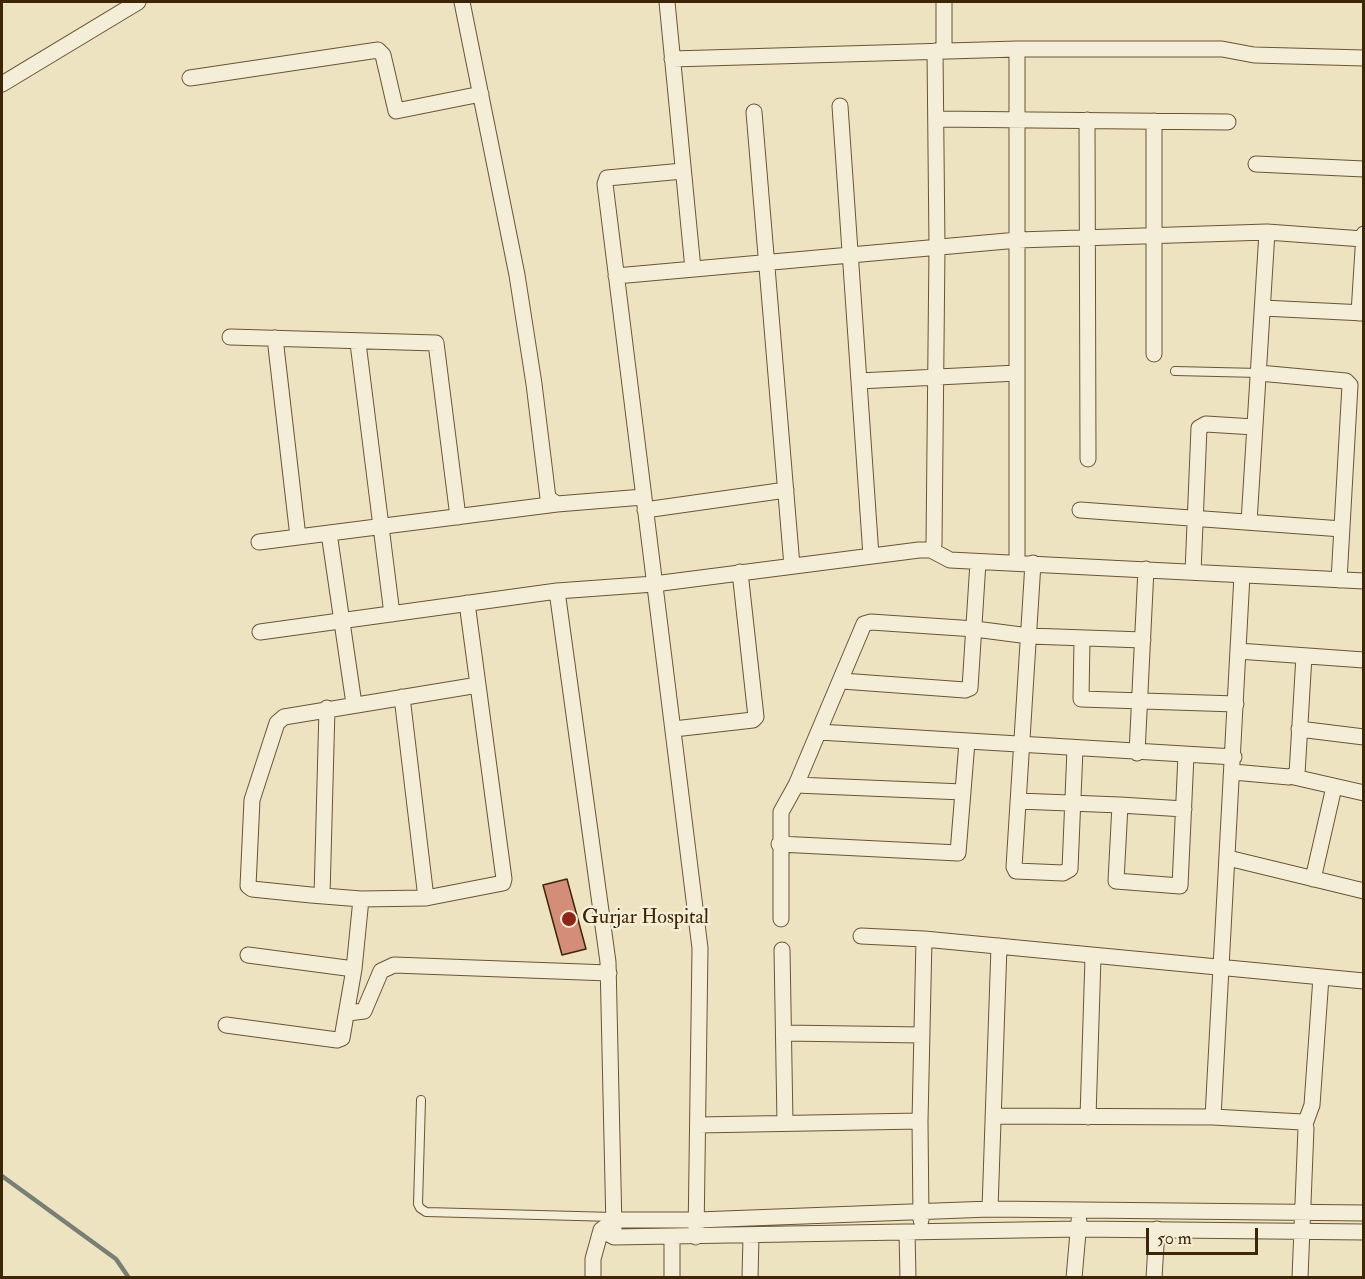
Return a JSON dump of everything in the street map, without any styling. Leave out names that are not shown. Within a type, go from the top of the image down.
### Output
[{"type":"street","points":[[2,84],[138,2]]},
{"type":"street","points":[[462,2],[518,286],[534,384],[548,498],[557,504]]},
{"type":"street","points":[[667,2],[693,269]]},
{"type":"street","points":[[936,553],[934,544],[936,118],[944,2]]},
{"type":"street","points":[[672,59],[1017,49],[1222,50],[1254,55],[1364,58]]},
{"type":"street","points":[[1017,49],[1017,563]]},
{"type":"street","points":[[190,78],[378,50],[383,55],[396,111],[481,94]]},
{"type":"street","points":[[840,106],[871,556]]},
{"type":"street","points":[[754,112],[792,566]]},
{"type":"street","points":[[936,118],[1228,122]]},
{"type":"street","points":[[1087,120],[1088,459]]},
{"type":"street","points":[[1154,120],[1154,354]]},
{"type":"street","points":[[1256,164],[1364,169]]},
{"type":"street","points":[[683,171],[605,180],[700,948],[696,1237]]},
{"type":"street","points":[[616,276],[1018,240],[1214,232],[1267,232],[1363,239]]},
{"type":"street","points":[[1249,522],[1267,232]]},
{"type":"street","points":[[1263,308],[1361,313],[1364,234]]},
{"type":"street","points":[[230,337],[358,343],[436,343],[458,516]]},
{"type":"street","points":[[275,338],[298,537]]},
{"type":"street","points":[[358,343],[392,614]]},
{"type":"street","points":[[859,381],[1017,373]]},
{"type":"street","points":[[1259,373],[1346,381],[1350,385],[1339,580]]},
{"type":"street","points":[[1193,572],[1199,428],[1206,424],[1254,427]]},
{"type":"street","points":[[259,542],[557,504],[644,504],[786,490]]},
{"type":"street","points":[[1080,510],[1342,529]]},
{"type":"street","points":[[329,533],[354,704]]},
{"type":"street","points":[[260,632],[556,591],[654,584],[871,556],[936,553],[978,562],[1364,581]]},
{"type":"street","points":[[842,681],[965,690],[972,684],[978,562]]},
{"type":"street","points":[[1033,563],[1015,870],[1068,873],[1070,869],[1075,749]]},
{"type":"street","points":[[1137,753],[1146,569]]},
{"type":"street","points":[[674,729],[753,720],[756,717],[740,572]]},
{"type":"street","points":[[1213,1117],[1220,967],[1234,765],[1242,575]]},
{"type":"street","points":[[556,591],[609,973],[614,1219],[608,1234],[593,1258],[593,1278]]},
{"type":"street","points":[[467,603],[478,685],[504,879],[498,886],[426,898],[361,899],[252,889],[248,881],[252,800],[277,723],[294,713],[478,685]]},
{"type":"street","points":[[781,919],[779,844],[781,812],[796,785],[842,681],[861,628],[867,622],[975,629],[1029,636],[1143,640]]},
{"type":"street","points":[[1082,639],[1081,699],[1236,704]]},
{"type":"street","points":[[1238,651],[1364,660]]},
{"type":"street","points":[[1294,777],[1297,774],[1304,656]]},
{"type":"street","points":[[402,697],[426,898]]},
{"type":"street","points":[[322,896],[327,708]]},
{"type":"street","points":[[1299,729],[1364,737]]},
{"type":"street","points":[[819,732],[1186,755],[1364,793]]},
{"type":"street","points":[[779,844],[954,855],[960,850],[967,742]]},
{"type":"street","points":[[1120,805],[1116,881],[1177,886],[1181,883],[1186,755]]},
{"type":"street","points":[[796,785],[963,792]]},
{"type":"street","points":[[1313,879],[1334,787]]},
{"type":"street","points":[[1018,801],[1184,809]]},
{"type":"street","points":[[1228,858],[1364,891]]},
{"type":"street","points":[[226,1025],[337,1040],[345,1034],[361,899]]},
{"type":"street","points":[[861,936],[924,939],[1093,957],[1364,981]]},
{"type":"street","points":[[908,1278],[921,1210],[920,1121],[924,939]]},
{"type":"street","points":[[990,1209],[999,946]]},
{"type":"street","points":[[782,951],[785,1123]]},
{"type":"street","points":[[248,955],[354,969]]},
{"type":"street","points":[[1088,1117],[1093,957]]},
{"type":"street","points":[[348,1013],[364,1011],[381,971],[393,965],[609,973]]},
{"type":"street","points":[[1300,1278],[1305,1124],[1312,1105],[1322,977]]},
{"type":"street","points":[[784,1033],[922,1035]]},
{"type":"street","points":[[993,1116],[1213,1117],[1298,1121],[1305,1124]]},
{"type":"street","points":[[698,1125],[920,1121]]},
{"type":"street","points":[[614,1219],[697,1220],[990,1209],[1364,1212]]},
{"type":"street","points":[[1074,1278],[1080,1210]]},
{"type":"street","points":[[608,1234],[672,1238],[1078,1229],[1364,1232]]},
{"type":"street","points":[[1154,1278],[1157,1229]]},
{"type":"street","points":[[750,1278],[751,1236]]},
{"type":"street","points":[[672,1238],[672,1278]]},
{"type":"lane","points":[[1175,371],[1259,373]]},
{"type":"lane","points":[[421,1100],[418,1204],[426,1212],[614,1219]]},
{"type":"building","points":[[567,879],[586,949],[562,955],[543,885]]},
{"type":"waterway","points":[[2,1176],[116,1259],[129,1278]]},
{"type":"place","name":"Gurjar Hospital","points":[[569,919]]}]
